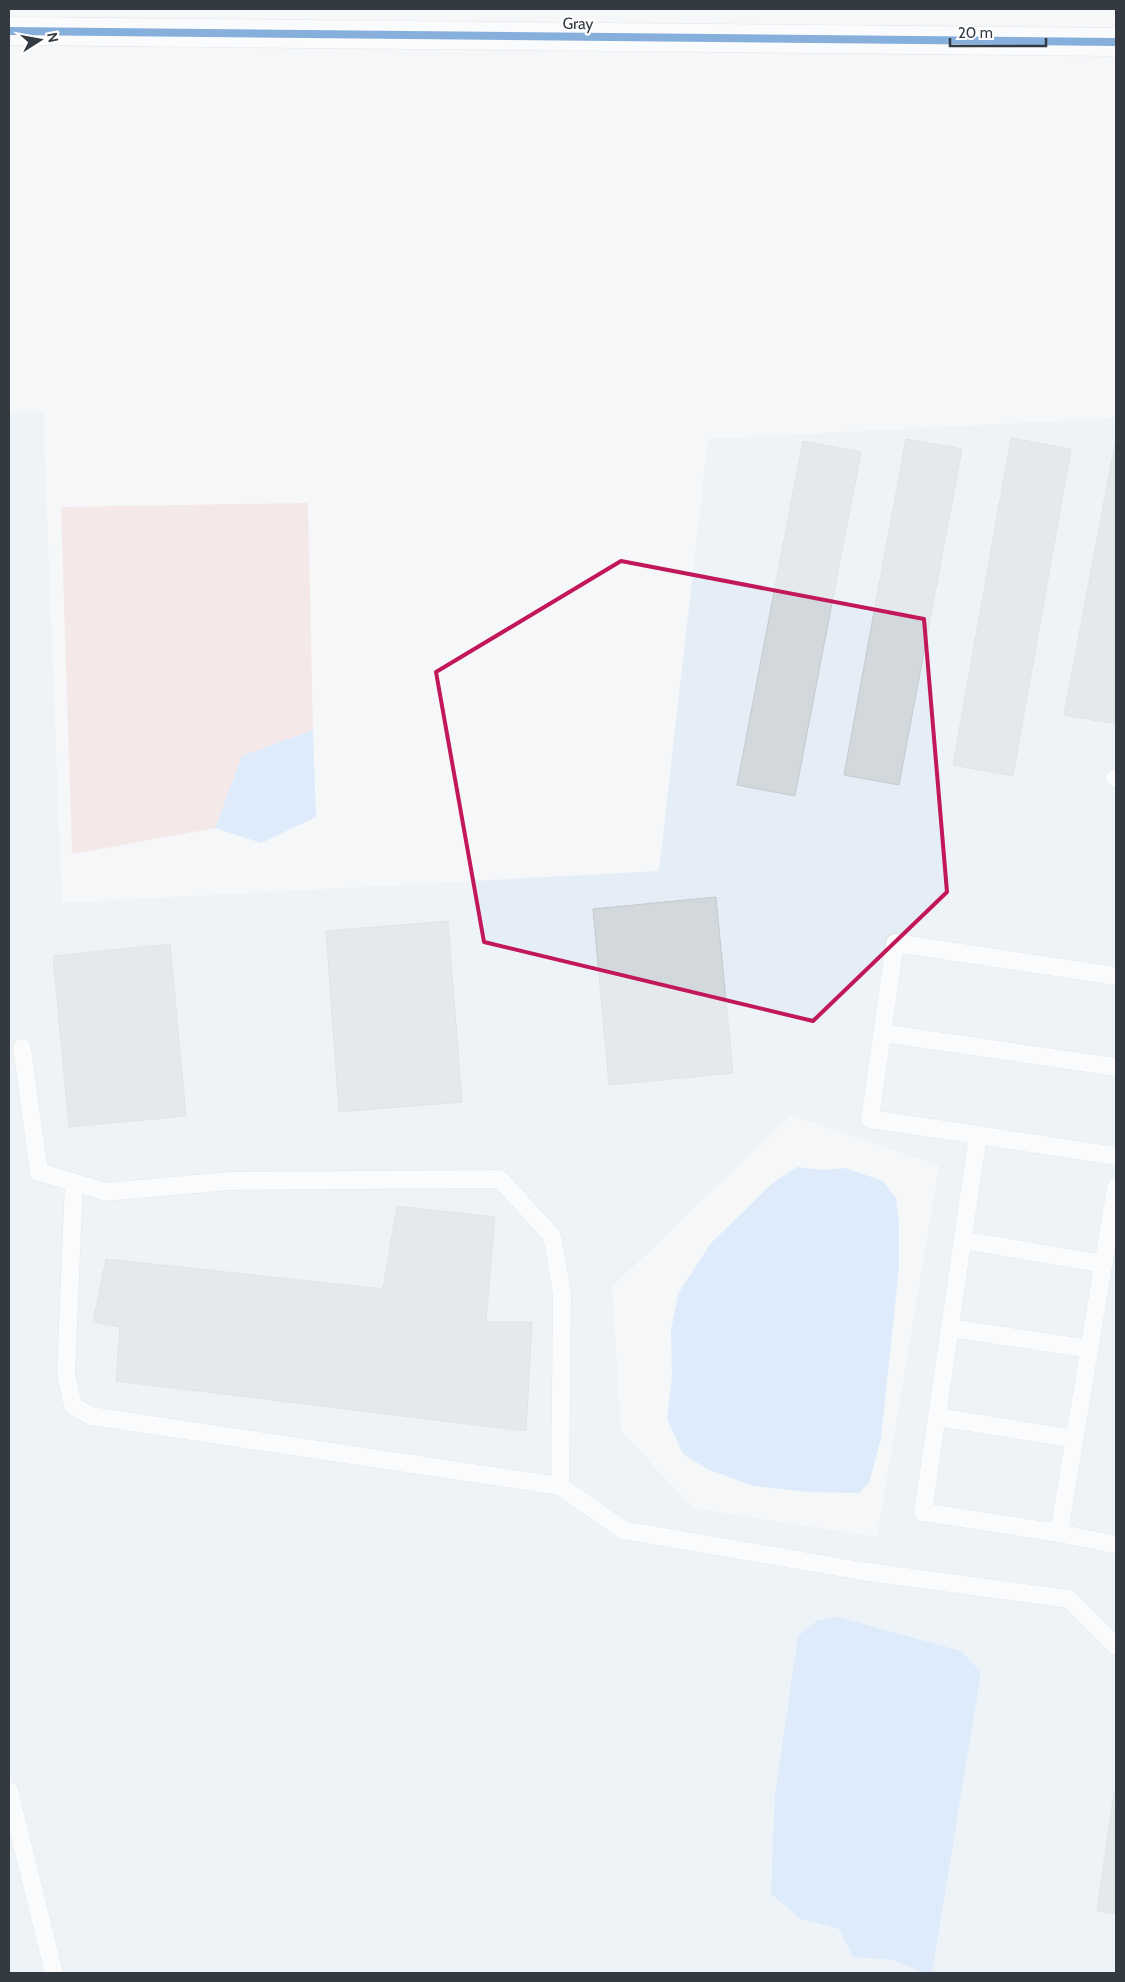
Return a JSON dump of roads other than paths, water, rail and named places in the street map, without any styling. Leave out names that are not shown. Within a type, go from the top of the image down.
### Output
[{"type":"street","name":"Gray","points":[[9,31],[1116,42]]},
{"type":"lane","points":[[1116,976],[895,943],[870,1119],[1116,1156]]},
{"type":"lane","points":[[882,1033],[1116,1067]]},
{"type":"lane","points":[[22,1048],[39,1172],[106,1192],[230,1181],[500,1179],[552,1236],[562,1293],[560,1486]]},
{"type":"lane","points":[[978,1135],[923,1512],[1059,1533],[1116,1544]]},
{"type":"lane","points":[[74,1182],[66,1374],[73,1406],[91,1416],[560,1486],[623,1530],[861,1571],[1069,1599],[1116,1646]]},
{"type":"lane","points":[[1059,1533],[1116,1187]]},
{"type":"lane","points":[[963,1240],[1104,1264]]},
{"type":"lane","points":[[950,1328],[1090,1349]]},
{"type":"lane","points":[[937,1417],[1075,1439]]},
{"type":"lane","points":[[9,1791],[54,1973]]},
{"type":"water","points":[[313,730],[316,817],[261,843],[215,828],[242,756]]},
{"type":"water","points":[[797,1167],[823,1170],[845,1168],[883,1181],[896,1198],[899,1223],[899,1268],[881,1438],[869,1483],[859,1493],[809,1492],[753,1486],[707,1469],[683,1454],[667,1419],[672,1377],[671,1331],[678,1294],[711,1243],[774,1182]]},
{"type":"water","points":[[838,1617],[961,1651],[981,1672],[932,1973],[924,1973],[893,1960],[853,1957],[839,1929],[801,1919],[771,1894],[775,1795],[798,1636],[818,1620]]}]
